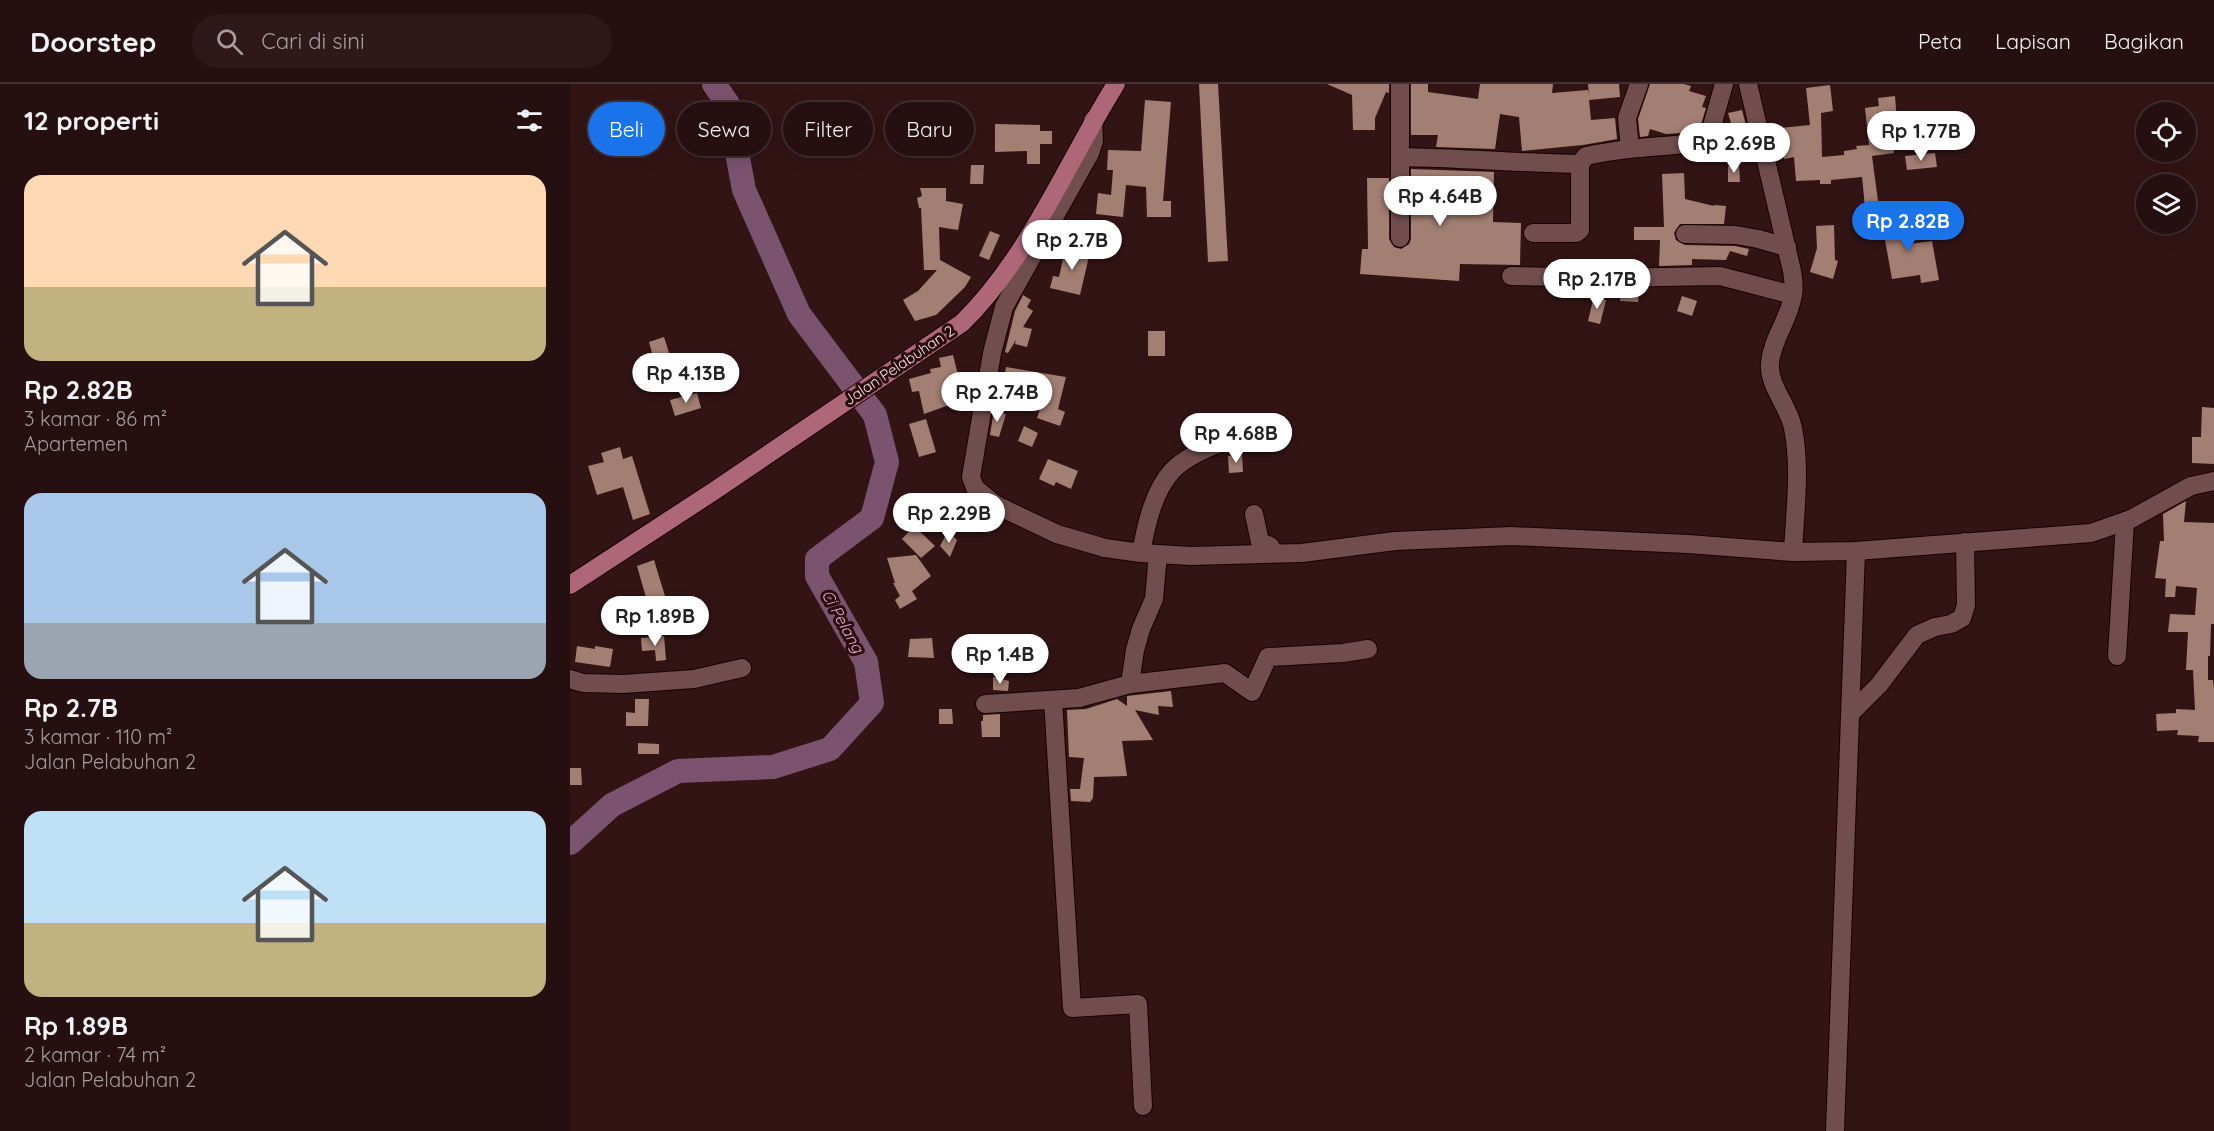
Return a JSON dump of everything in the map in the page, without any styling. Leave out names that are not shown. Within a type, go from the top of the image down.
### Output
[{"type":"main road","name":"Jalan Pelabuhan 2","points":[[570,585],[714,491],[962,323],[995,287],[1017,257],[1116,84]]},
{"type":"street","points":[[1400,84],[1400,238]]},
{"type":"street","points":[[1630,148],[1627,118],[1639,84]]},
{"type":"street","points":[[1533,233],[1576,233],[1580,230],[1581,164],[1586,156],[1630,148],[1701,143],[1706,140],[1724,84]]},
{"type":"street","points":[[1748,84],[1792,271],[1793,295],[1776,337],[1770,363],[1770,373],[1775,387],[1790,413],[1796,443],[1792,552]]},
{"type":"street","points":[[1094,120],[1094,141],[1090,153],[1002,314],[992,352],[972,481],[975,488],[996,505],[1057,534],[1105,548],[1149,554],[1191,556],[1302,553],[1395,541],[1511,536],[1676,543],[1792,552],[1856,551],[2091,533],[2125,522],[2191,486],[2214,481]]},
{"type":"street","points":[[1401,157],[1581,164]]},
{"type":"street","points":[[1685,234],[1736,235],[1787,247]]},
{"type":"street","points":[[1511,276],[1606,278],[1720,276],[1793,295]]},
{"type":"street","points":[[1130,684],[1135,650],[1154,599],[1149,554],[1152,508],[1163,483],[1173,470],[1196,454],[1260,431]]},
{"type":"street","points":[[1254,514],[1260,542],[1270,546],[1274,553]]},
{"type":"street","points":[[2117,656],[2125,522]]},
{"type":"street","points":[[1851,713],[1879,685],[1917,635],[1935,627],[1952,624],[1962,618],[1966,605],[1965,542]]},
{"type":"street","points":[[1836,1131],[1856,551]]},
{"type":"street","points":[[985,704],[1078,698],[1130,684],[1225,673],[1252,692],[1268,657],[1343,653],[1368,649]]},
{"type":"street","points":[[570,679],[601,684],[623,684],[694,679],[742,668]]},
{"type":"street","points":[[1053,700],[1072,1008],[1138,1004],[1143,1106]]},
{"type":"building","points":[[1199,84],[1218,84],[1228,261],[1208,262]]},
{"type":"building","points":[[1327,84],[1389,84],[1389,93],[1386,92],[1375,118],[1375,130],[1353,130],[1352,95]]},
{"type":"building","points":[[1411,84],[1428,84],[1428,92],[1478,99],[1480,84],[1553,84],[1552,93],[1588,90],[1589,95],[1588,84],[1619,84],[1620,97],[1589,100],[1591,120],[1615,118],[1617,139],[1522,151],[1519,117],[1500,114],[1495,149],[1436,147],[1438,135],[1411,135]]},
{"type":"building","points":[[1650,84],[1684,84],[1691,86],[1689,91],[1706,96],[1702,107],[1706,108],[1700,128],[1696,126],[1694,132],[1666,134],[1650,129],[1648,136],[1640,137],[1638,119]]},
{"type":"building","points":[[1830,85],[1833,111],[1821,113],[1822,157],[1844,155],[1844,151],[1857,149],[1856,146],[1869,145],[1865,108],[1879,106],[1878,98],[1895,96],[1897,122],[1890,122],[1894,153],[1872,156],[1880,216],[1866,217],[1862,177],[1831,180],[1831,184],[1820,184],[1820,180],[1796,181],[1794,157],[1784,159],[1780,128],[1810,125],[1806,88]]},
{"type":"building","points":[[1145,100],[1171,102],[1163,201],[1171,201],[1171,217],[1147,217],[1146,187],[1126,185],[1123,217],[1096,214],[1098,193],[1111,195],[1113,170],[1107,170],[1108,150],[1141,151]]},
{"type":"building","points":[[1742,110],[1748,133],[1735,137],[1728,113]]},
{"type":"building","points":[[995,124],[1040,125],[1040,131],[1052,131],[1052,144],[1040,144],[1040,164],[1027,164],[1027,151],[995,152]]},
{"type":"building","points":[[1935,153],[1937,167],[1907,170],[1905,156]]},
{"type":"building","points":[[971,165],[984,165],[983,184],[970,184]]},
{"type":"building","points":[[1739,165],[1740,182],[1728,182],[1728,166]]},
{"type":"building","points":[[1411,169],[1494,172],[1493,222],[1521,223],[1520,265],[1460,264],[1459,281],[1360,274],[1362,249],[1368,249],[1367,178],[1389,178],[1389,239],[1394,247],[1401,249],[1409,244],[1411,239]]},
{"type":"building","points":[[1684,173],[1685,199],[1714,206],[1726,206],[1724,224],[1680,224],[1674,233],[1676,240],[1685,245],[1735,246],[1749,249],[1747,256],[1730,251],[1726,260],[1692,259],[1692,265],[1659,266],[1660,240],[1634,240],[1634,227],[1664,227],[1662,174]]},
{"type":"building","points":[[920,188],[946,188],[946,201],[963,204],[958,230],[939,227],[940,260],[971,277],[965,287],[936,315],[915,321],[903,300],[918,291],[937,270],[924,270],[921,208],[919,208],[917,198],[922,196]]},
{"type":"building","points":[[1907,215],[1909,244],[1932,241],[1939,280],[1921,283],[1920,275],[1892,279],[1883,216]]},
{"type":"building","points":[[1834,225],[1835,260],[1838,261],[1833,279],[1810,272],[1817,248],[1816,226]]},
{"type":"building","points":[[990,231],[1000,235],[989,260],[979,256]]},
{"type":"building","points":[[1066,246],[1090,252],[1080,295],[1050,288],[1053,276],[1059,277]]},
{"type":"building","points":[[1621,289],[1639,289],[1638,302],[1620,301]]},
{"type":"building","points":[[1023,295],[1031,300],[1027,307],[1033,311],[1023,327],[1032,329],[1027,347],[1015,344],[1016,340],[1008,353],[1005,352],[1015,311]]},
{"type":"building","points":[[1594,296],[1606,300],[1600,324],[1588,321]]},
{"type":"building","points":[[1682,296],[1697,301],[1692,316],[1677,311]]},
{"type":"building","points":[[1148,331],[1165,331],[1165,356],[1148,356]]},
{"type":"building","points":[[664,337],[671,359],[655,364],[649,342]]},
{"type":"building","points":[[953,355],[961,387],[945,391],[949,405],[924,414],[919,391],[912,392],[909,379],[931,373],[930,369],[941,367],[939,358]]},
{"type":"building","points":[[1006,367],[1066,377],[1058,409],[1065,412],[1060,426],[1037,418],[1044,390],[1016,386],[1015,391],[1002,389]]},
{"type":"building","points":[[697,393],[701,408],[675,416],[670,400]]},
{"type":"building","points":[[2202,407],[2214,408],[2214,464],[2192,463],[2192,437],[2201,437]]},
{"type":"building","points":[[994,410],[1006,414],[999,437],[990,435]]},
{"type":"building","points":[[926,419],[936,452],[919,457],[909,424]]},
{"type":"building","points":[[1024,426],[1038,433],[1032,447],[1018,441]]},
{"type":"building","points":[[620,447],[623,459],[632,456],[650,514],[633,520],[623,487],[597,495],[588,466],[604,462],[601,453]]},
{"type":"building","points":[[1242,455],[1243,472],[1229,473],[1228,456]]},
{"type":"building","points":[[1048,459],[1078,471],[1071,489],[1056,482],[1054,486],[1039,479]]},
{"type":"building","points":[[2186,501],[2184,522],[2214,523],[2214,624],[2211,624],[2208,680],[2213,680],[2214,689],[2214,742],[2198,742],[2199,736],[2177,735],[2178,730],[2157,731],[2156,714],[2176,713],[2176,709],[2195,710],[2193,670],[2186,670],[2188,632],[2168,632],[2170,614],[2195,615],[2197,588],[2176,586],[2175,597],[2165,597],[2166,579],[2155,578],[2160,541],[2164,541],[2163,514]]},
{"type":"building","points":[[914,526],[935,546],[921,558],[902,539]]},
{"type":"building","points":[[948,531],[957,540],[950,557],[940,546]]},
{"type":"building","points":[[916,555],[931,576],[912,591],[917,599],[900,609],[895,600],[900,596],[893,583],[895,583],[887,558]]},
{"type":"building","points":[[654,560],[665,596],[647,601],[637,566]]},
{"type":"building","points":[[664,636],[666,660],[656,661],[655,650],[642,651],[641,638]]},
{"type":"building","points":[[932,638],[934,658],[908,657],[910,639]]},
{"type":"building","points":[[577,646],[613,649],[610,667],[575,662]]},
{"type":"building","points":[[993,677],[1009,681],[1008,691],[993,690]]},
{"type":"building","points":[[1171,691],[1173,707],[1158,706],[1159,715],[1135,710],[1153,740],[1122,741],[1127,776],[1094,777],[1093,798],[1090,802],[1071,801],[1070,789],[1080,789],[1084,758],[1069,757],[1067,710],[1086,709],[1117,699],[1127,706],[1127,696]]},
{"type":"building","points":[[635,699],[649,699],[648,726],[626,726],[626,712],[635,713]]},
{"type":"building","points":[[939,709],[952,709],[953,724],[939,724]]},
{"type":"building","points":[[1000,714],[1000,737],[982,737],[983,715]]},
{"type":"building","points":[[638,743],[659,744],[659,754],[638,754]]},
{"type":"building","points":[[570,768],[581,768],[582,785],[570,785]]},
{"type":"waterway","name":"Ci Pelang","points":[[570,843],[612,805],[678,771],[773,767],[830,749],[872,703],[866,662],[817,576],[817,559],[872,518],[887,462],[875,415],[799,314],[744,190],[728,104],[714,84]]}]
